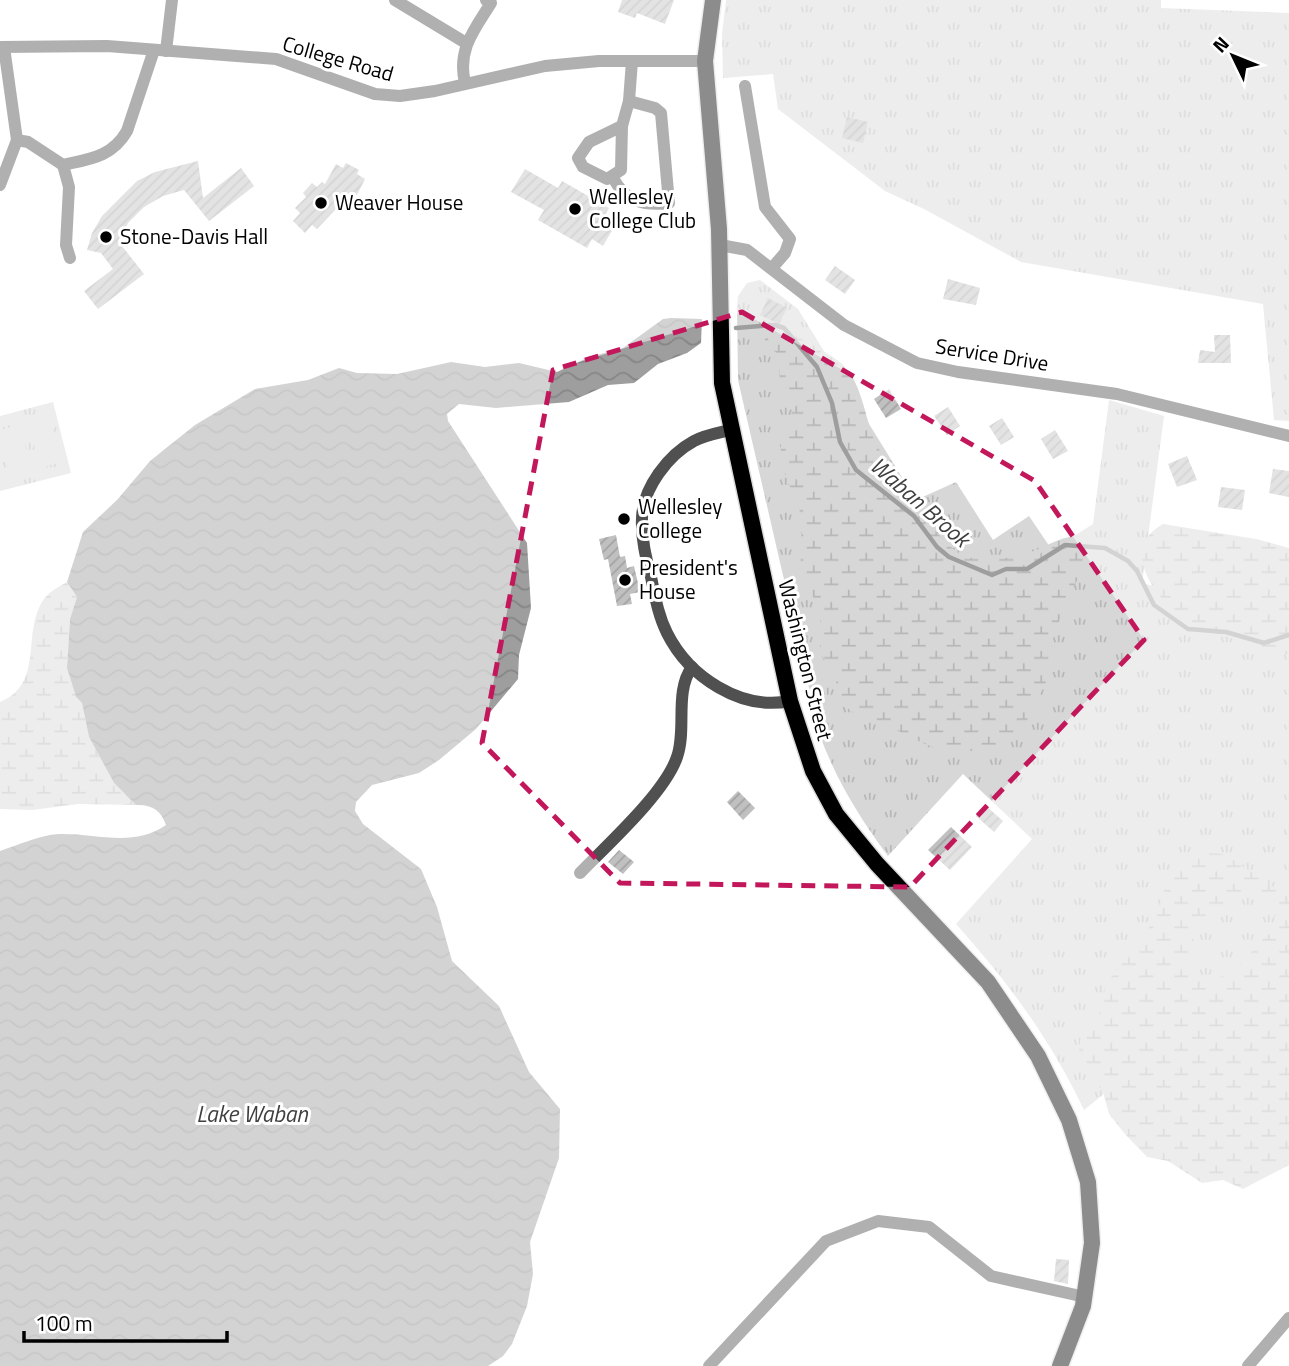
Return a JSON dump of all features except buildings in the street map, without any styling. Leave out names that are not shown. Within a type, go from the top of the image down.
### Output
[{"type":"main road","name":"Washington Street","points":[[713,0],[705,61],[720,245],[720,359],[730,430],[790,701],[813,771],[841,821],[871,858],[988,982],[1028,1040],[1054,1087],[1079,1145],[1090,1189],[1092,1243],[1085,1297],[1060,1366]]},
{"type":"street","points":[[63,165],[92,160],[121,140],[160,50],[172,0]]},
{"type":"street","points":[[395,0],[466,43]]},
{"type":"street","points":[[465,83],[461,60],[466,43],[491,3],[486,0]]},
{"type":"street","name":"College Road","points":[[2,47],[107,46],[276,59],[375,94],[400,96],[545,66],[632,61],[705,61]]},
{"type":"street","points":[[0,185],[17,140],[2,47]]},
{"type":"street","points":[[613,178],[623,164],[622,126],[629,101],[632,61]]},
{"type":"street","points":[[745,86],[765,207],[790,239],[785,253],[772,268]]},
{"type":"street","points":[[613,178],[626,196],[643,204],[669,203],[662,117],[655,108],[629,101]]},
{"type":"street","points":[[613,178],[600,178],[583,167],[578,158],[589,142],[622,126]]},
{"type":"street","points":[[17,140],[28,142],[63,165],[69,187],[66,245],[70,258]]},
{"type":"street","name":"Service Drive","points":[[720,245],[747,250],[844,325],[917,363],[958,372],[1117,394],[1289,436]]},
{"type":"street","points":[[730,430],[700,438],[678,453],[650,487],[642,512],[643,537],[661,619],[673,644],[692,667],[743,700],[761,704],[790,701]]},
{"type":"street","points":[[580,873],[652,795],[673,767],[680,745],[685,683],[692,667]]},
{"type":"street","points":[[709,1366],[826,1241],[878,1221],[929,1227],[991,1276],[1085,1297]]},
{"type":"street","points":[[1248,1366],[1289,1318]]},
{"type":"highlighted area","points":[[742,312],[1035,481],[1144,640],[910,887],[620,883],[482,743],[553,370]]},
{"type":"green space","points":[[726,0],[1161,0],[1161,8],[1289,13],[1289,421],[1274,420],[1263,304],[1021,262],[885,191],[778,109],[773,74],[723,78],[722,34]]},
{"type":"green space","points":[[760,280],[798,309],[916,500],[956,482],[993,540],[1029,516],[1052,550],[1093,524],[1109,400],[1164,416],[1142,583],[1289,622],[1289,945],[1084,1110],[1027,1012],[956,924],[1032,839],[963,774],[888,856],[850,798],[820,736],[738,380],[738,296],[747,283]]},
{"type":"green space","points":[[769,326],[816,347],[848,370],[858,389],[875,441],[890,468],[915,506],[943,540],[956,551],[974,558],[1007,558],[1031,552],[1061,539],[1081,537],[1085,544],[1080,575],[1066,601],[1053,639],[1046,682],[1018,738],[977,750],[945,750],[914,739],[877,720],[856,714],[839,701],[836,681],[820,652],[820,618],[812,594],[800,575],[802,517],[780,461],[781,445],[790,427],[792,409],[780,388],[779,359],[776,352],[767,348],[763,332]]},
{"type":"green space","points":[[53,402],[71,473],[0,491],[0,416]]},
{"type":"green space","points":[[50,416],[61,462],[40,468],[28,422]]},
{"type":"green space","points":[[20,425],[32,471],[10,476],[0,430]]},
{"type":"green space","points":[[1163,524],[1256,539],[1289,548],[1289,654],[1267,655],[1233,639],[1200,629],[1167,604],[1148,577],[1143,562],[1143,548],[1149,535]]},
{"type":"green space","points":[[67,582],[77,597],[70,619],[67,668],[76,697],[82,703],[89,737],[114,783],[136,805],[78,804],[32,810],[0,809],[0,702],[14,694],[22,684],[30,658],[36,615],[42,602]]},
{"type":"green space","points":[[1198,852],[1224,854],[1289,897],[1289,1165],[1243,1189],[1223,1180],[1202,1183],[1168,1161],[1147,1157],[1109,1114],[1103,1092],[1079,1050],[1081,1035],[1098,1019],[1106,984],[1156,918],[1171,868],[1177,859]],"holes":[[[1250,893],[1268,900],[1274,911],[1276,929],[1237,967],[1217,979],[1201,983],[1191,973],[1194,935],[1232,894]]]},
{"type":"water","name":"Lake Waban","points":[[663,319],[702,319],[701,343],[687,353],[658,364],[634,383],[608,385],[569,402],[496,408],[459,404],[447,414],[448,421],[527,543],[531,608],[519,655],[518,679],[476,729],[439,760],[419,773],[372,785],[356,802],[355,811],[363,824],[421,869],[437,907],[452,961],[499,1006],[529,1072],[560,1109],[559,1158],[530,1242],[533,1274],[527,1306],[512,1344],[503,1356],[488,1366],[0,1366],[0,851],[52,835],[127,838],[153,832],[166,825],[158,812],[151,807],[136,805],[114,783],[89,737],[82,703],[76,697],[67,668],[70,619],[77,597],[67,582],[83,532],[117,500],[150,461],[195,425],[255,389],[308,380],[339,368],[357,373],[397,374],[451,362],[485,367],[519,363],[557,372],[589,357],[623,348]]},
{"type":"waterway","name":"Waban Brook","points":[[736,328],[775,325],[784,328],[817,367],[832,403],[840,442],[856,470],[914,516],[937,547],[949,557],[992,575],[1006,569],[1027,569],[1065,545],[1105,548],[1128,561],[1137,571],[1154,605],[1188,629],[1226,632],[1264,643],[1289,635]]},
{"type":"place","name":"Weaver House","points":[[321,203]]},
{"type":"place","name":"Wellesley College Club","points":[[575,209]]},
{"type":"place","name":"Stone-Davis Hall","points":[[106,237]]},
{"type":"place","name":"Wellesley College","points":[[624,519]]},
{"type":"place","name":"President's House","points":[[625,580]]}]
